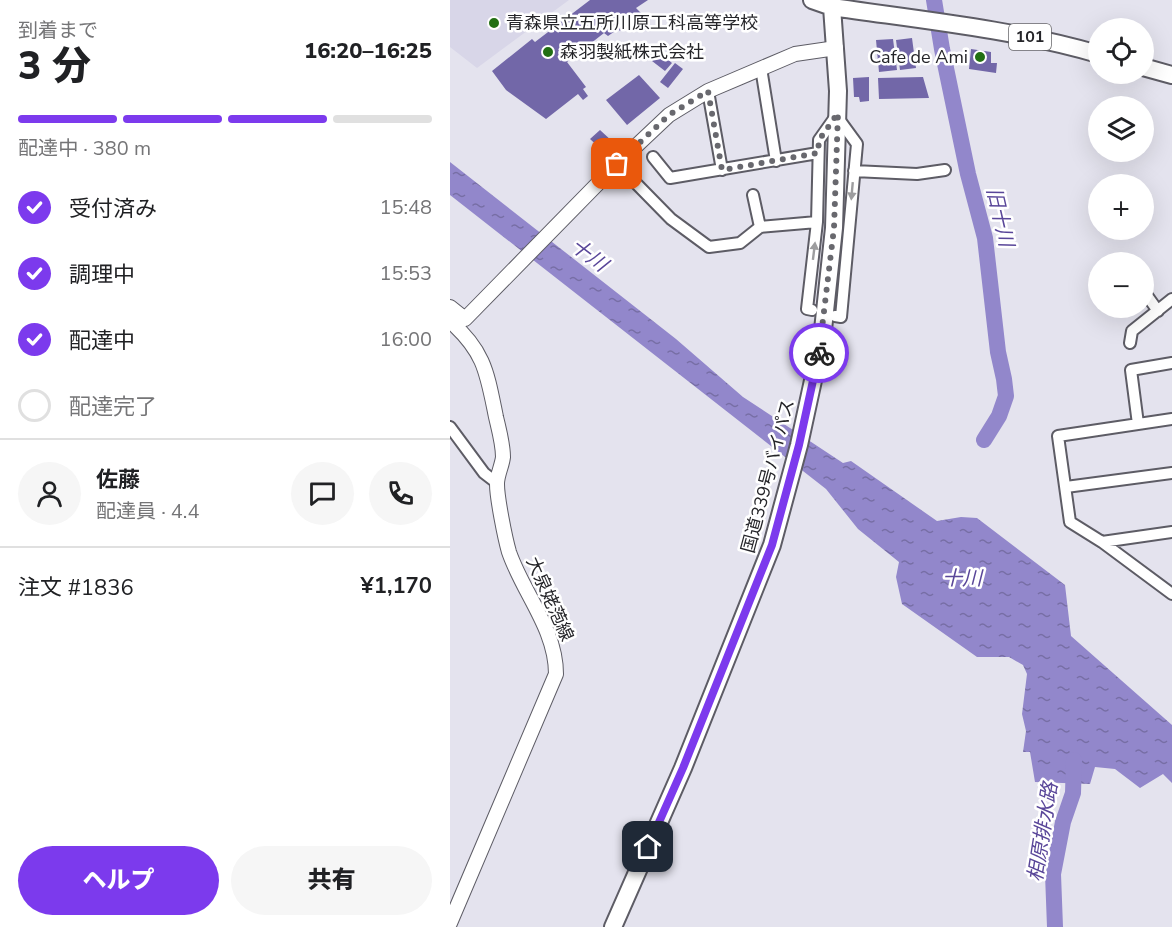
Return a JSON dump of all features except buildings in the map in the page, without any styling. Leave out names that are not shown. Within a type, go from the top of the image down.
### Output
[{"type":"highway","name":"101","points":[[812,0],[1051,41],[1088,51]]},
{"type":"highway","name":"国道339号バイパス","points":[[613,927],[683,768],[773,538],[799,445],[822,339],[834,228],[838,115],[833,2]]},
{"type":"highway","points":[[1154,70],[1172,75]]},
{"type":"main road","points":[[450,307],[465,319],[617,164],[669,115],[708,91],[795,54],[836,48]]},
{"type":"main road","name":"大泉姥萢線","points":[[450,321],[463,332],[479,354],[488,374],[503,458],[497,483],[508,550],[553,645],[556,674],[450,923]]},
{"type":"street","points":[[761,68],[776,161]]},
{"type":"street","points":[[708,91],[722,170]]},
{"type":"street","points":[[812,310],[807,309],[817,222],[819,140],[838,115],[856,144],[841,317],[835,316]]},
{"type":"street","points":[[653,157],[670,178],[818,153]]},
{"type":"street","points":[[617,164],[671,219],[709,247],[740,243],[760,227],[817,222]]},
{"type":"street","points":[[854,171],[917,174],[945,170]]},
{"type":"street","points":[[753,195],[760,227]]},
{"type":"street","points":[[1130,343],[1132,331],[1172,299]]},
{"type":"street","points":[[1154,305],[1158,311]]},
{"type":"street","points":[[1138,424],[1131,370],[1172,363]]},
{"type":"street","points":[[1172,419],[1058,436],[1070,522],[1102,542],[1172,593]]},
{"type":"street","points":[[450,427],[484,473],[497,483]]},
{"type":"street","points":[[1066,487],[1172,473]]},
{"type":"street","points":[[1102,542],[1172,532]]},
{"type":"shaded area","name":"青森県立五所川原工科高等学校","points":[[450,0],[569,0],[477,68],[450,47]]},
{"type":"water","name":"十川","points":[[450,162],[676,339],[743,397],[843,463],[851,461],[937,521],[961,517],[977,518],[1065,585],[1071,636],[1172,725],[1172,783],[1163,774],[1140,788],[1115,769],[1095,767],[1090,784],[1035,782],[1030,752],[1023,752],[1026,731],[1022,714],[1027,674],[1023,665],[1009,657],[977,657],[902,604],[896,577],[899,562],[858,529],[826,489],[450,195]]},
{"type":"waterway","name":"旧十川","points":[[934,0],[968,174],[985,238],[998,352],[1006,396],[999,416],[984,440]]},
{"type":"waterway","name":"相原排水路","points":[[1055,927],[1053,874],[1063,822],[1073,793],[1074,760]]},
{"type":"way so far","points":[[617,164],[669,115],[708,91],[722,170],[818,153],[819,140],[838,113],[834,228],[819,353]]},
{"type":"place","name":"青森県立五所川原工科高等学校","points":[[494,23]]},
{"type":"place","name":"森羽製紙株式会社","points":[[548,52]]},
{"type":"place","name":"Cafe de Ami","points":[[980,57]]},
{"type":"route","points":[[648,847],[683,768],[772,545],[799,445],[819,353]]}]
